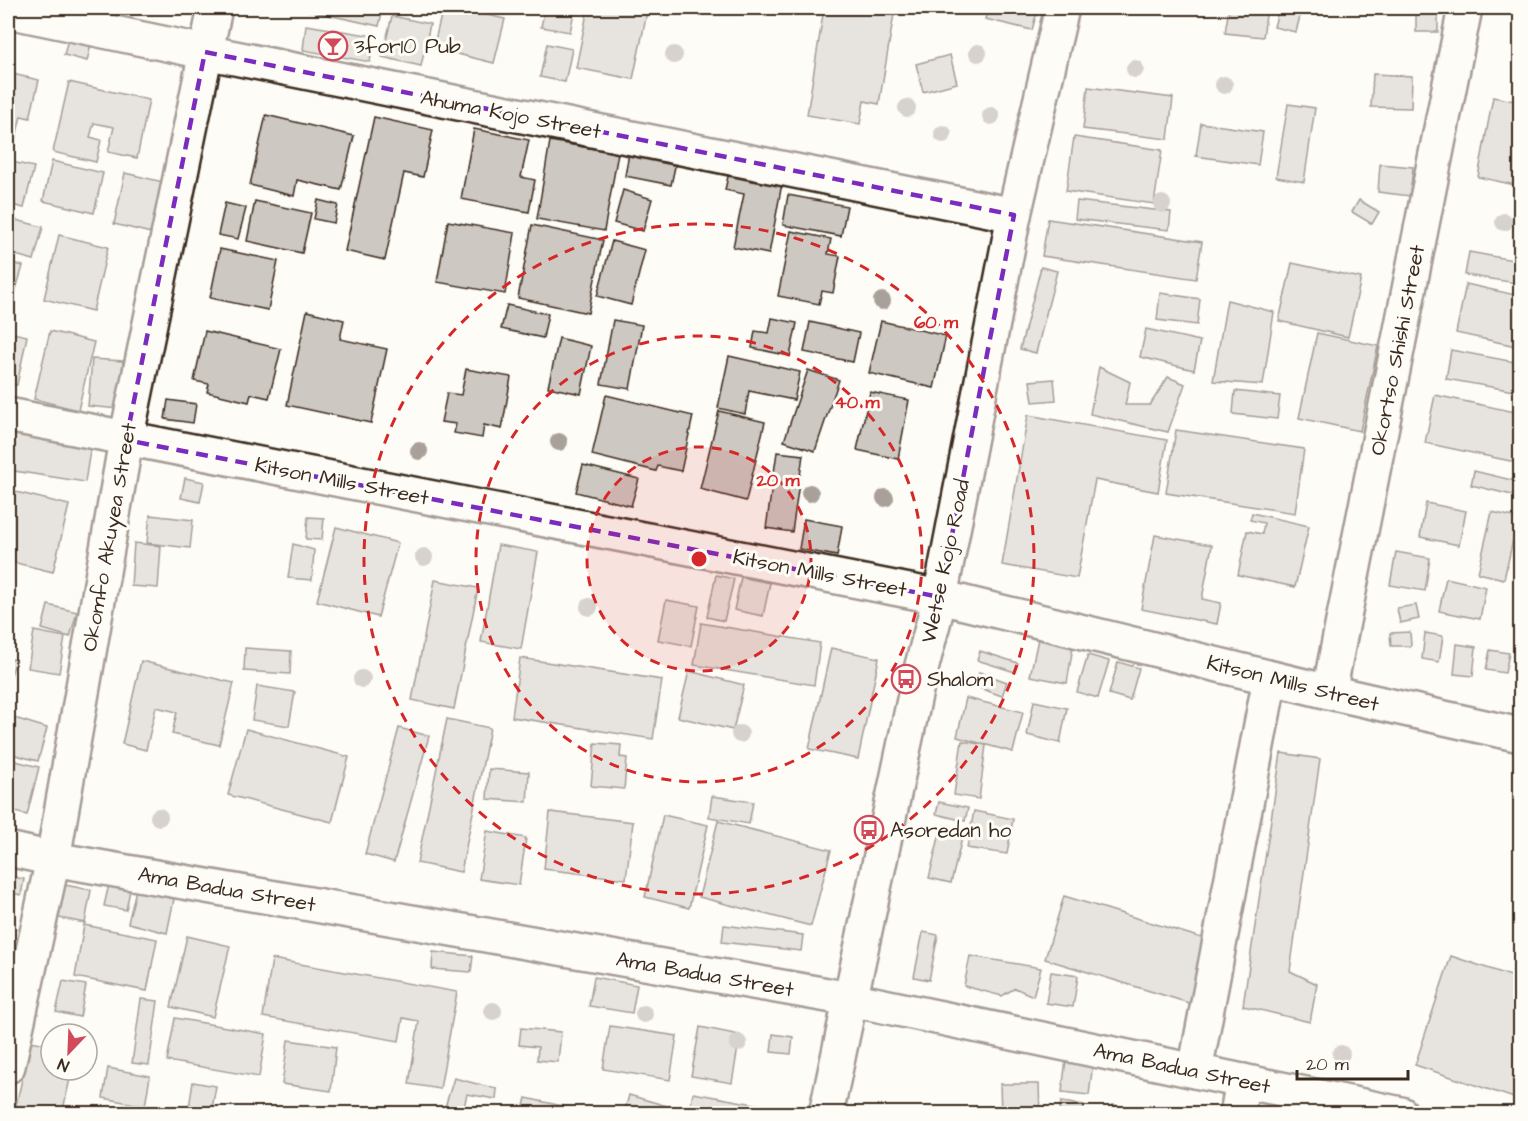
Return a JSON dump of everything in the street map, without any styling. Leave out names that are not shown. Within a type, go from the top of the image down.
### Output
[{"type":"street","name":"Okomfo Akuyea Street","points":[[8,1066],[53,859],[126,440],[215,8]]},
{"type":"street","name":"Wetse Kojo Road","points":[[826,1113],[916,692],[940,597],[1014,215],[1062,8]]},
{"type":"street","name":"Okortso Shishi Street","points":[[1329,693],[1465,8]]},
{"type":"street","name":"Ahuma Kojo Street","points":[[8,11],[1014,215]]},
{"type":"street","name":"Kitson Mills Street","points":[[8,415],[126,440],[940,597],[1329,693],[1521,735]]},
{"type":"street","points":[[1195,1071],[1270,678]]},
{"type":"street","name":"Ama Badua Street","points":[[8,849],[53,859],[850,999],[1401,1113]]},
{"type":"street","points":[[1237,1113],[1243,1081]]},
{"type":"highlighted area","points":[[205,52],[1014,215],[940,597],[126,440]]},
{"type":"building","points":[[296,8],[383,8],[379,26]]},
{"type":"building","points":[[443,8],[457,8],[505,19],[494,63],[433,48]]},
{"type":"building","points":[[545,8],[575,8],[570,32],[541,27]]},
{"type":"building","points":[[588,8],[648,8],[633,79],[576,68]]},
{"type":"building","points":[[824,8],[895,8],[879,104],[864,101],[860,124],[807,115]]},
{"type":"building","points":[[988,8],[1038,8],[1032,30],[985,19]]},
{"type":"building","points":[[1229,8],[1267,8],[1263,37],[1225,33]]},
{"type":"building","points":[[1279,8],[1302,8],[1296,32],[1274,27]]},
{"type":"building","points":[[1416,8],[1438,8],[1438,32],[1416,32]]},
{"type":"building","points":[[392,16],[430,24],[421,66],[382,57]]},
{"type":"building","points":[[306,25],[374,36],[370,62],[303,50]]},
{"type":"building","points":[[70,31],[93,36],[87,61],[64,55]]},
{"type":"building","points":[[547,44],[572,49],[565,82],[540,77]]},
{"type":"building","points":[[950,55],[957,83],[923,92],[916,64]]},
{"type":"building","points":[[8,73],[39,80],[30,118],[21,116],[13,150],[8,149]]},
{"type":"building","points":[[1373,74],[1412,76],[1411,108],[1371,107]]},
{"type":"building","points":[[69,82],[149,100],[137,158],[108,152],[114,127],[94,123],[90,137],[101,140],[96,162],[53,152]]},
{"type":"building","points":[[1088,87],[1173,98],[1168,139],[1083,129]]},
{"type":"building","points":[[1493,97],[1520,102],[1520,186],[1478,177]]},
{"type":"building","points":[[1288,104],[1315,108],[1304,182],[1276,177]]},
{"type":"building","points":[[266,115],[354,136],[341,190],[297,180],[294,196],[250,185]]},
{"type":"building","points":[[374,117],[433,130],[423,177],[404,173],[385,260],[345,251]]},
{"type":"building","points":[[1201,123],[1263,132],[1258,165],[1196,156]]},
{"type":"building","points":[[474,129],[529,140],[521,177],[535,180],[529,212],[461,199]]},
{"type":"building","points":[[1074,137],[1162,150],[1154,204],[1066,191]]},
{"type":"building","points":[[550,141],[618,153],[604,231],[537,219]]},
{"type":"building","points":[[629,153],[676,162],[671,185],[625,176]]},
{"type":"building","points":[[8,161],[34,167],[24,208],[8,204]]},
{"type":"building","points":[[52,161],[103,173],[94,213],[43,201]]},
{"type":"building","points":[[1380,164],[1413,167],[1410,196],[1378,192]]},
{"type":"building","points":[[730,167],[783,178],[769,254],[733,247],[744,194],[725,190]]},
{"type":"building","points":[[125,173],[163,182],[151,233],[114,224]]},
{"type":"building","points":[[623,190],[652,199],[643,231],[614,223]]},
{"type":"building","points":[[788,195],[847,206],[841,236],[783,225]]},
{"type":"building","points":[[318,200],[338,205],[334,223],[314,219]]},
{"type":"building","points":[[1359,200],[1379,212],[1372,224],[1352,212]]},
{"type":"building","points":[[255,201],[311,213],[302,253],[247,241]]},
{"type":"building","points":[[1077,201],[1171,212],[1169,230],[1075,219]]},
{"type":"building","points":[[225,203],[246,208],[238,239],[218,235]]},
{"type":"building","points":[[8,218],[43,227],[34,260],[8,253]]},
{"type":"building","points":[[1048,219],[1202,242],[1196,279],[1042,256]]},
{"type":"building","points":[[448,221],[515,233],[505,294],[437,282]]},
{"type":"building","points":[[532,225],[603,240],[588,313],[518,298]]},
{"type":"building","points":[[791,231],[831,239],[828,254],[840,256],[833,293],[822,291],[819,304],[778,296]]},
{"type":"building","points":[[59,235],[108,247],[93,311],[44,299]]},
{"type":"building","points":[[612,241],[645,250],[631,305],[597,296]]},
{"type":"building","points":[[220,249],[278,261],[268,310],[210,298]]},
{"type":"building","points":[[1469,252],[1519,261],[1516,283],[1465,275]]},
{"type":"building","points":[[8,262],[23,266],[14,296],[8,294]]},
{"type":"building","points":[[1292,263],[1361,278],[1348,337],[1279,321]]},
{"type":"building","points":[[1041,267],[1057,271],[1036,353],[1020,349]]},
{"type":"building","points":[[1466,284],[1520,296],[1520,326],[1516,346],[1456,333]]},
{"type":"building","points":[[1160,293],[1200,299],[1197,325],[1157,320]]},
{"type":"building","points":[[1227,300],[1274,312],[1263,385],[1213,381]]},
{"type":"building","points":[[507,305],[548,314],[543,338],[501,329]]},
{"type":"building","points":[[307,311],[344,320],[340,339],[387,349],[371,423],[287,405]]},
{"type":"building","points":[[772,318],[797,323],[790,356],[752,348],[755,331],[769,333]]},
{"type":"building","points":[[613,320],[642,325],[630,389],[601,384]]},
{"type":"building","points":[[881,321],[946,336],[934,388],[869,373]]},
{"type":"building","points":[[810,322],[859,333],[853,362],[804,352]]},
{"type":"building","points":[[1146,329],[1200,341],[1194,370],[1140,357]]},
{"type":"building","points":[[50,331],[94,342],[78,410],[34,399]]},
{"type":"building","points":[[205,331],[281,349],[269,398],[251,394],[249,402],[207,392],[209,384],[194,381]]},
{"type":"building","points":[[8,332],[27,336],[17,385],[8,383]]},
{"type":"building","points":[[1317,333],[1378,346],[1360,431],[1299,418]]},
{"type":"building","points":[[559,338],[591,346],[581,394],[548,387]]},
{"type":"building","points":[[1451,350],[1520,363],[1520,392],[1446,379]]},
{"type":"building","points":[[729,356],[800,372],[794,400],[749,391],[745,414],[718,408]]},
{"type":"building","points":[[92,359],[123,361],[119,409],[88,406]]},
{"type":"building","points":[[1099,367],[1130,382],[1125,405],[1150,405],[1168,377],[1185,384],[1168,432],[1090,414]]},
{"type":"building","points":[[466,369],[511,377],[502,429],[484,425],[482,438],[454,433],[456,424],[441,422],[447,393],[461,395]]},
{"type":"building","points":[[808,370],[839,380],[815,451],[784,441]]},
{"type":"building","points":[[1054,379],[1056,400],[1033,402],[1030,381]]},
{"type":"building","points":[[1235,391],[1280,396],[1277,419],[1233,414]]},
{"type":"building","points":[[870,392],[909,400],[898,459],[857,450]]},
{"type":"building","points":[[606,395],[693,416],[681,471],[658,466],[656,471],[592,455]]},
{"type":"building","points":[[1435,395],[1520,413],[1520,463],[1425,443]]},
{"type":"building","points":[[168,400],[196,404],[193,423],[165,419]]},
{"type":"building","points":[[719,411],[765,422],[746,501],[700,489]]},
{"type":"building","points":[[1028,415],[1167,440],[1158,492],[1095,480],[1077,578],[1002,565]]},
{"type":"building","points":[[14,430],[91,444],[85,482],[8,470]]},
{"type":"building","points":[[1176,430],[1304,449],[1295,513],[1166,493]]},
{"type":"building","points":[[777,452],[803,455],[792,532],[766,528]]},
{"type":"building","points":[[583,465],[639,479],[631,506],[576,492]]},
{"type":"building","points":[[1474,471],[1520,482],[1520,497],[1471,485]]},
{"type":"building","points":[[185,478],[204,482],[200,502],[181,498]]},
{"type":"building","points":[[8,490],[69,505],[53,572],[8,561]]},
{"type":"building","points":[[1426,503],[1466,511],[1459,545],[1420,537]]},
{"type":"building","points":[[1492,512],[1518,518],[1504,579],[1478,573]]},
{"type":"building","points":[[1252,513],[1309,526],[1295,587],[1238,575],[1247,531],[1262,534],[1264,523],[1250,520]]},
{"type":"building","points":[[150,515],[193,520],[190,548],[147,543]]},
{"type":"building","points":[[308,517],[324,518],[322,540],[306,539]]},
{"type":"building","points":[[804,519],[842,526],[837,556],[799,549]]},
{"type":"building","points":[[336,527],[398,543],[378,617],[317,601]]},
{"type":"building","points":[[1155,535],[1212,545],[1202,599],[1221,603],[1217,624],[1141,609]]},
{"type":"building","points":[[134,543],[161,546],[158,588],[131,586]]},
{"type":"building","points":[[293,544],[314,550],[312,580],[288,578]]},
{"type":"building","points":[[498,545],[538,552],[521,649],[481,642]]},
{"type":"building","points":[[1396,552],[1430,558],[1425,591],[1390,585]]},
{"type":"building","points":[[716,575],[734,579],[724,621],[707,617]]},
{"type":"building","points":[[741,577],[770,583],[763,616],[734,610]]},
{"type":"building","points":[[1446,578],[1486,587],[1480,619],[1439,611]]},
{"type":"building","points":[[435,580],[478,588],[454,709],[412,700]]},
{"type":"building","points":[[666,600],[699,606],[691,646],[658,640]]},
{"type":"building","points":[[48,605],[77,612],[70,637],[42,629]]},
{"type":"building","points":[[1416,605],[1419,619],[1400,623],[1397,608]]},
{"type":"building","points":[[701,623],[820,643],[814,685],[694,665]]},
{"type":"building","points":[[34,631],[65,637],[59,673],[28,668]]},
{"type":"building","points":[[1410,632],[1411,646],[1391,646],[1390,633]]},
{"type":"building","points":[[1425,633],[1443,636],[1439,662],[1422,659]]},
{"type":"building","points":[[1038,639],[1073,646],[1067,683],[1030,676]]},
{"type":"building","points":[[1457,644],[1476,647],[1473,676],[1454,674]]},
{"type":"building","points":[[245,648],[291,651],[290,674],[244,671]]},
{"type":"building","points":[[831,648],[879,658],[858,759],[809,749]]},
{"type":"building","points":[[1490,650],[1509,653],[1505,673],[1486,670]]},
{"type":"building","points":[[980,651],[1018,663],[1015,672],[977,660]]},
{"type":"building","points":[[1088,655],[1109,661],[1098,698],[1077,692]]},
{"type":"building","points":[[8,658],[16,660],[8,684]]},
{"type":"building","points":[[520,658],[662,680],[653,739],[512,717]]},
{"type":"building","points":[[141,661],[234,683],[219,745],[172,734],[177,712],[156,707],[146,750],[122,744]]},
{"type":"building","points":[[1118,662],[1139,668],[1130,700],[1109,694]]},
{"type":"building","points":[[689,671],[744,685],[733,730],[678,717]]},
{"type":"building","points":[[979,672],[1007,682],[1002,696],[974,686]]},
{"type":"building","points":[[257,686],[295,692],[289,726],[252,720]]},
{"type":"building","points":[[966,698],[1023,712],[1013,752],[957,737]]},
{"type":"building","points":[[1034,701],[1067,708],[1060,743],[1027,735]]},
{"type":"building","points":[[8,716],[47,728],[38,761],[8,753]]},
{"type":"building","points":[[447,719],[490,728],[461,872],[417,863]]},
{"type":"building","points":[[399,728],[429,736],[394,862],[365,854]]},
{"type":"building","points":[[246,729],[349,757],[332,822],[228,795]]},
{"type":"building","points":[[962,741],[986,745],[979,799],[954,795]]},
{"type":"building","points":[[595,743],[621,745],[620,757],[627,758],[624,789],[591,786]]},
{"type":"building","points":[[1281,753],[1320,759],[1290,971],[1317,984],[1310,1022],[1243,1006]]},
{"type":"building","points":[[8,759],[39,767],[27,815],[8,810]]},
{"type":"building","points":[[489,769],[529,772],[527,802],[487,799]]},
{"type":"building","points":[[712,796],[753,802],[749,824],[709,817]]},
{"type":"building","points":[[939,802],[968,808],[965,821],[936,814]]},
{"type":"building","points":[[974,811],[1013,819],[1007,854],[967,848]]},
{"type":"building","points":[[550,812],[633,822],[626,879],[544,869]]},
{"type":"building","points":[[663,815],[708,825],[689,908],[645,897]]},
{"type":"building","points":[[718,821],[831,850],[811,926],[699,897]]},
{"type":"building","points":[[941,829],[963,834],[951,883],[929,878]]},
{"type":"building","points":[[487,831],[526,838],[519,885],[479,879]]},
{"type":"building","points":[[8,876],[24,879],[21,895],[8,892]]},
{"type":"building","points":[[110,880],[131,885],[126,910],[104,906]]},
{"type":"building","points":[[65,885],[91,890],[85,923],[59,918]]},
{"type":"building","points":[[136,890],[174,899],[167,933],[128,923]]},
{"type":"building","points":[[1064,896],[1218,943],[1199,1006],[1045,959]]},
{"type":"building","points":[[84,925],[157,939],[147,991],[75,977]]},
{"type":"building","points":[[724,925],[803,935],[801,951],[722,942]]},
{"type":"building","points":[[923,932],[938,935],[929,980],[914,977]]},
{"type":"building","points":[[187,936],[230,946],[213,1017],[171,1007]]},
{"type":"building","points":[[433,952],[473,956],[471,972],[432,969]]},
{"type":"building","points":[[970,956],[1041,968],[1033,996],[1015,988],[1002,996],[964,986]]},
{"type":"building","points":[[1451,956],[1520,979],[1520,1100],[1415,1065]]},
{"type":"building","points":[[272,959],[457,992],[440,1089],[409,1084],[419,1021],[403,1018],[399,1041],[263,1017]]},
{"type":"building","points":[[1051,972],[1078,976],[1073,1007],[1046,1003]]},
{"type":"building","points":[[594,977],[637,985],[632,1013],[589,1006]]},
{"type":"building","points":[[63,981],[86,985],[80,1017],[56,1012]]},
{"type":"building","points":[[141,999],[158,1001],[149,1065],[132,1063]]},
{"type":"building","points":[[175,1018],[266,1034],[259,1077],[167,1061]]},
{"type":"building","points":[[610,1026],[677,1036],[670,1080],[603,1069]]},
{"type":"building","points":[[700,1027],[740,1035],[732,1083],[691,1076]]},
{"type":"building","points":[[521,1028],[561,1032],[558,1062],[537,1060],[538,1047],[519,1045]]},
{"type":"building","points":[[773,1034],[793,1037],[791,1054],[771,1052]]},
{"type":"building","points":[[288,1040],[336,1047],[331,1091],[282,1084]]},
{"type":"building","points":[[31,1041],[39,1043],[39,1082],[69,1082],[62,1114],[14,1114]]},
{"type":"building","points":[[1066,1059],[1093,1063],[1089,1095],[1062,1092]]},
{"type":"building","points":[[108,1068],[150,1076],[145,1106],[103,1098]]},
{"type":"building","points":[[454,1078],[497,1089],[496,1099],[467,1094],[463,1111],[445,1107]]},
{"type":"building","points":[[193,1082],[216,1086],[211,1114],[188,1114]]},
{"type":"building","points":[[1000,1084],[1039,1084],[1040,1114],[1001,1114]]},
{"type":"building","points":[[693,1093],[776,1108],[775,1114],[689,1114]]},
{"type":"building","points":[[629,1095],[674,1108],[672,1114],[624,1114]]},
{"type":"building","points":[[526,1098],[576,1109],[575,1114],[522,1114]]},
{"type":"building","points":[[1061,1102],[1084,1105],[1083,1114],[1059,1114]]},
{"type":"building","points":[[1113,1105],[1161,1114],[1112,1114]]},
{"type":"place","name":"3for10 Pub","points":[[333,46]]},
{"type":"place","name":"Shalom","points":[[906,679]]},
{"type":"place","name":"Asoredan ho","points":[[869,830]]}]
